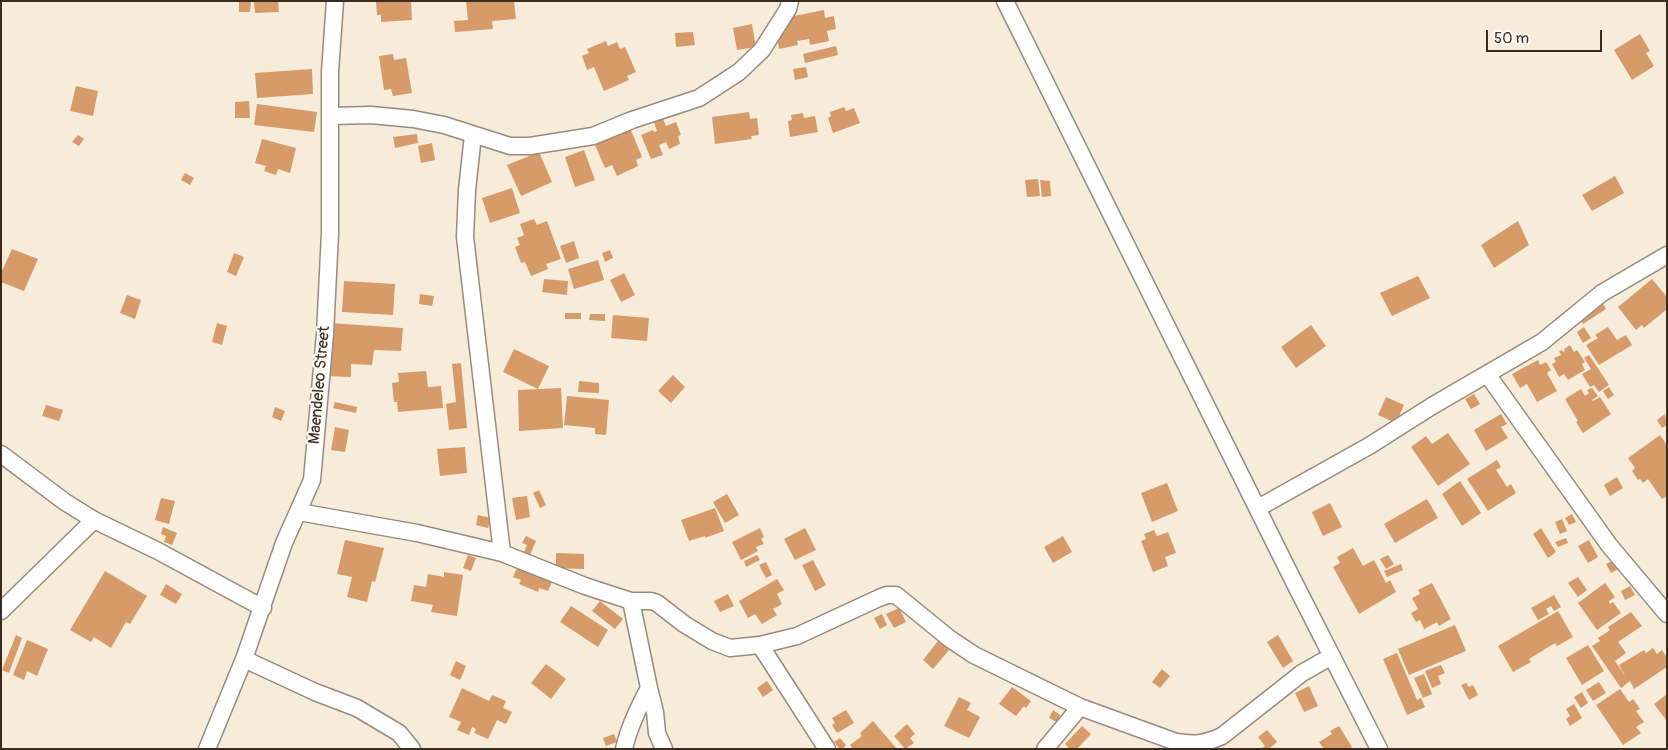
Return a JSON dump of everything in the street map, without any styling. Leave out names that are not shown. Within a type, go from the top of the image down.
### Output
[{"type":"street","name":"Maendeleo Street","points":[[207,749],[244,659],[284,543],[312,480],[325,334],[330,233],[330,72],[335,1]]},
{"type":"street","points":[[331,116],[371,115],[413,118],[510,146],[530,146],[593,136],[632,120],[699,98],[739,72],[762,50],[788,9],[790,1]]},
{"type":"street","points":[[1005,1],[1380,749]]},
{"type":"street","points":[[473,135],[467,190],[465,237],[502,553]]},
{"type":"street","points":[[1258,508],[1369,446],[1432,406],[1542,342],[1602,292],[1667,255]]},
{"type":"street","points":[[1487,374],[1609,545],[1667,614]]},
{"type":"street","points":[[1,454],[64,502],[94,520],[158,551],[263,608]]},
{"type":"street","points":[[299,512],[417,533],[502,553],[585,586],[631,601],[651,601],[657,603],[684,624],[712,641],[730,648],[760,646],[797,636],[879,598],[887,595],[896,595],[950,639],[974,655],[1080,707],[1176,742],[1192,745],[1208,742],[1222,736],[1302,673],[1332,656]]},
{"type":"street","points":[[1,611],[94,520]]},
{"type":"street","points":[[631,601],[655,712],[657,733],[664,749]]},
{"type":"street","points":[[760,646],[827,749]]},
{"type":"street","points":[[244,659],[315,692],[357,708],[399,733],[412,749]]},
{"type":"street","points":[[624,749],[635,713],[649,688]]},
{"type":"street","points":[[1045,749],[1080,707]]},
{"type":"building","points":[[239,1],[251,1],[250,12],[239,12]]},
{"type":"building","points":[[278,1],[279,12],[255,13],[254,2]]},
{"type":"building","points":[[376,1],[411,1],[412,20],[381,22],[381,15],[377,15]]},
{"type":"building","points":[[466,1],[514,1],[516,19],[492,21],[493,29],[455,32],[454,21],[468,20]]},
{"type":"building","points":[[824,10],[825,18],[834,16],[836,29],[827,31],[829,41],[810,45],[809,39],[797,41],[798,45],[779,49],[774,20]]},
{"type":"building","points":[[752,24],[756,47],[737,50],[733,28]]},
{"type":"building","points":[[693,32],[695,45],[676,47],[675,33]]},
{"type":"building","points":[[1640,34],[1650,51],[1646,53],[1654,66],[1632,80],[1614,50]]},
{"type":"building","points":[[606,41],[608,46],[617,42],[620,49],[625,47],[636,72],[627,76],[629,80],[604,91],[594,67],[587,70],[582,56],[589,53],[587,49]]},
{"type":"building","points":[[836,46],[838,55],[805,63],[803,54]]},
{"type":"building","points":[[393,54],[394,60],[406,58],[412,93],[393,96],[391,89],[384,90],[379,56]]},
{"type":"building","points":[[806,67],[808,77],[795,80],[793,69]]},
{"type":"building","points":[[312,69],[313,94],[257,98],[255,73]]},
{"type":"building","points":[[76,86],[98,91],[93,116],[70,111]]},
{"type":"building","points":[[249,101],[250,118],[235,118],[235,102]]},
{"type":"building","points":[[257,104],[317,112],[314,132],[254,125]]},
{"type":"building","points":[[844,107],[846,111],[854,108],[860,123],[833,133],[828,118],[831,116],[830,112]]},
{"type":"building","points":[[749,112],[750,119],[757,118],[759,135],[751,136],[752,139],[715,144],[712,117]]},
{"type":"building","points":[[803,113],[804,118],[815,116],[818,132],[790,137],[788,121],[792,120],[791,115]]},
{"type":"building","points":[[663,119],[666,126],[676,122],[681,135],[678,136],[680,144],[669,149],[666,142],[659,145],[663,155],[651,159],[641,135],[653,130],[654,132],[657,131],[654,122]]},
{"type":"building","points":[[630,128],[642,157],[636,160],[638,166],[617,176],[612,165],[605,168],[594,143]]},
{"type":"building","points":[[417,134],[418,143],[395,148],[393,137]]},
{"type":"building","points":[[78,135],[84,139],[79,146],[72,142]]},
{"type":"building","points":[[262,139],[296,148],[290,173],[278,169],[276,175],[264,171],[266,166],[255,163]]},
{"type":"building","points":[[432,143],[435,160],[421,163],[418,146]]},
{"type":"building","points":[[584,150],[595,180],[575,187],[565,157]]},
{"type":"building","points":[[539,152],[552,182],[521,196],[507,165]]},
{"type":"building","points":[[185,173],[194,178],[190,185],[181,180]]},
{"type":"building","points":[[1615,176],[1624,193],[1592,211],[1582,195]]},
{"type":"building","points":[[1038,179],[1040,196],[1027,197],[1025,180]]},
{"type":"building","points":[[1040,180],[1050,181],[1051,196],[1042,197]]},
{"type":"building","points":[[512,188],[520,213],[490,223],[482,198]]},
{"type":"building","points":[[534,219],[537,225],[547,221],[561,259],[546,264],[548,269],[531,276],[525,262],[521,263],[515,247],[520,245],[517,238],[524,235],[520,224]]},
{"type":"building","points":[[1518,221],[1529,245],[1494,268],[1481,245]]},
{"type":"building","points":[[574,241],[579,258],[566,263],[560,246]]},
{"type":"building","points":[[12,249],[38,259],[24,291],[1,282],[1,273]]},
{"type":"building","points":[[610,250],[613,258],[605,262],[602,253]]},
{"type":"building","points":[[234,253],[244,257],[236,276],[227,272]]},
{"type":"building","points":[[598,260],[604,280],[574,289],[568,269]]},
{"type":"building","points":[[624,273],[635,295],[621,302],[610,280]]},
{"type":"building","points":[[1418,276],[1430,298],[1392,316],[1380,293]]},
{"type":"building","points":[[544,279],[568,281],[567,295],[542,292]]},
{"type":"building","points":[[1652,279],[1667,297],[1667,309],[1644,328],[1642,325],[1636,330],[1618,307]]},
{"type":"building","points":[[344,281],[395,284],[393,315],[342,312]]},
{"type":"building","points":[[420,294],[434,296],[432,306],[419,304]]},
{"type":"building","points":[[127,295],[141,300],[135,319],[120,313]]},
{"type":"building","points":[[1602,302],[1606,309],[1583,324],[1579,317]]},
{"type":"building","points":[[565,313],[581,313],[581,319],[565,319]]},
{"type":"building","points":[[590,314],[605,314],[605,321],[589,320]]},
{"type":"building","points":[[613,315],[649,318],[647,341],[611,338]]},
{"type":"building","points":[[217,323],[227,326],[222,345],[212,342]]},
{"type":"building","points":[[330,323],[403,328],[401,351],[374,350],[372,365],[351,364],[351,377],[327,376]]},
{"type":"building","points":[[1311,325],[1326,346],[1296,368],[1281,347]]},
{"type":"building","points":[[1584,327],[1591,338],[1583,343],[1577,332]]},
{"type":"building","points":[[1608,327],[1617,340],[1626,335],[1632,345],[1599,365],[1586,345],[1598,338],[1595,335]]},
{"type":"building","points":[[1570,345],[1574,352],[1577,350],[1585,362],[1582,364],[1585,370],[1568,380],[1564,374],[1559,377],[1552,364],[1556,362],[1554,358],[1561,355],[1559,351],[1565,351],[1564,349]]},
{"type":"building","points":[[514,349],[549,366],[538,389],[503,372]]},
{"type":"building","points":[[1589,355],[1609,385],[1599,392],[1594,385],[1590,387],[1582,374],[1591,369],[1584,358]]},
{"type":"building","points":[[1538,360],[1540,365],[1546,362],[1551,370],[1547,373],[1557,391],[1537,402],[1527,384],[1520,388],[1512,374]]},
{"type":"building","points":[[461,363],[467,428],[449,430],[446,404],[456,402],[452,364]]},
{"type":"building","points":[[426,371],[428,387],[441,386],[443,408],[398,412],[397,402],[394,402],[392,383],[399,382],[398,373]]},
{"type":"building","points":[[673,375],[685,387],[671,403],[658,391]]},
{"type":"building","points":[[579,381],[599,383],[599,393],[578,392]]},
{"type":"building","points":[[1609,387],[1614,395],[1608,399],[1603,391]]},
{"type":"building","points":[[561,388],[563,428],[519,431],[518,390]]},
{"type":"building","points":[[1592,388],[1598,396],[1592,400],[1600,397],[1611,414],[1583,433],[1565,399],[1581,389],[1585,396],[1589,393],[1587,390]]},
{"type":"building","points":[[1474,394],[1480,404],[1471,409],[1465,399]]},
{"type":"building","points":[[567,396],[609,400],[606,435],[595,434],[595,428],[564,425]]},
{"type":"building","points":[[1386,397],[1404,405],[1396,423],[1378,415]]},
{"type":"building","points":[[335,402],[357,407],[356,413],[333,408]]},
{"type":"building","points":[[46,405],[63,410],[59,421],[42,416]]},
{"type":"building","points":[[275,407],[285,411],[281,421],[272,417]]},
{"type":"building","points":[[1501,414],[1507,424],[1501,427],[1508,438],[1486,451],[1474,430]]},
{"type":"building","points":[[1665,414],[1667,425],[1662,428],[1657,420]]},
{"type":"building","points":[[335,427],[349,430],[345,452],[331,450]]},
{"type":"building","points":[[1448,433],[1470,464],[1438,486],[1411,447],[1426,436],[1432,444]]},
{"type":"building","points":[[1660,435],[1667,445],[1667,496],[1662,499],[1648,479],[1643,483],[1640,479],[1638,480],[1632,471],[1635,468],[1628,458]]},
{"type":"building","points":[[465,447],[467,473],[440,476],[437,449]]},
{"type":"building","points":[[1497,460],[1501,467],[1496,470],[1507,487],[1511,484],[1516,493],[1488,511],[1467,479]]},
{"type":"building","points":[[1617,477],[1623,488],[1610,496],[1604,485]]},
{"type":"building","points":[[1460,481],[1481,513],[1462,526],[1442,494]]},
{"type":"building","points":[[1167,483],[1178,511],[1152,522],[1141,493]]},
{"type":"building","points":[[539,490],[546,505],[540,508],[533,493]]},
{"type":"building","points":[[727,494],[739,515],[725,523],[713,502]]},
{"type":"building","points":[[527,496],[530,517],[516,520],[512,498]]},
{"type":"building","points":[[161,498],[175,501],[169,524],[155,520]]},
{"type":"building","points":[[1427,499],[1438,518],[1395,543],[1384,524]]},
{"type":"building","points":[[1330,503],[1342,527],[1323,536],[1312,512]]},
{"type":"building","points":[[715,508],[724,531],[705,538],[705,536],[689,541],[681,520]]},
{"type":"building","points":[[1572,514],[1576,522],[1569,525],[1565,518]]},
{"type":"building","points":[[478,515],[491,518],[488,528],[476,525]]},
{"type":"building","points":[[1562,519],[1567,531],[1560,534],[1555,522]]},
{"type":"building","points":[[163,527],[177,533],[172,545],[164,542],[166,536],[161,534]]},
{"type":"building","points":[[760,528],[764,537],[761,539],[764,544],[756,547],[758,551],[741,560],[732,542]]},
{"type":"building","points":[[805,528],[816,550],[795,560],[784,539]]},
{"type":"building","points":[[1541,528],[1556,552],[1548,558],[1533,534]]},
{"type":"building","points":[[1154,530],[1157,536],[1168,532],[1176,553],[1165,557],[1168,566],[1153,572],[1141,541],[1146,539],[1144,534]]},
{"type":"building","points":[[526,536],[536,541],[530,555],[524,552],[527,545],[522,543]]},
{"type":"building","points":[[1063,536],[1072,552],[1053,563],[1044,547]]},
{"type":"building","points":[[1566,538],[1568,543],[1558,547],[1555,542]]},
{"type":"building","points":[[345,540],[384,548],[375,582],[372,581],[367,602],[347,597],[352,577],[337,574]]},
{"type":"building","points":[[1589,540],[1598,557],[1588,563],[1578,546]]},
{"type":"building","points":[[1353,548],[1363,566],[1374,560],[1386,583],[1390,580],[1396,592],[1359,614],[1333,567],[1340,563],[1337,557]]},
{"type":"building","points":[[556,553],[584,554],[584,569],[556,568]]},
{"type":"building","points":[[468,555],[476,558],[471,571],[463,568]]},
{"type":"building","points":[[757,555],[760,560],[746,567],[744,561]]},
{"type":"building","points":[[1388,555],[1394,564],[1386,569],[1380,559]]},
{"type":"building","points":[[1616,559],[1620,568],[1611,573],[1606,564]]},
{"type":"building","points":[[813,560],[826,585],[815,591],[802,565]]},
{"type":"building","points":[[766,562],[772,575],[766,578],[759,565]]},
{"type":"building","points":[[1401,564],[1403,570],[1387,577],[1384,571]]},
{"type":"building","points":[[517,568],[552,582],[548,591],[539,588],[538,592],[519,584],[521,580],[513,577]]},
{"type":"building","points":[[105,571],[147,596],[130,624],[126,622],[111,648],[94,637],[91,642],[70,630]]},
{"type":"building","points":[[444,572],[463,575],[457,616],[431,612],[433,605],[411,601],[414,585],[426,587],[428,574],[444,577]]},
{"type":"building","points":[[1578,577],[1587,590],[1578,597],[1568,583]]},
{"type":"building","points":[[777,579],[784,590],[777,594],[782,604],[773,609],[777,615],[762,624],[755,614],[748,618],[739,601]]},
{"type":"building","points":[[1432,583],[1451,619],[1439,626],[1437,622],[1424,629],[1420,620],[1416,622],[1411,613],[1418,609],[1412,598],[1420,594],[1418,590]]},
{"type":"building","points":[[1605,583],[1615,597],[1609,601],[1610,604],[1613,602],[1621,613],[1597,630],[1578,603]]},
{"type":"building","points":[[166,584],[182,594],[176,604],[160,595]]},
{"type":"building","points":[[1630,586],[1635,595],[1625,600],[1621,591]]},
{"type":"building","points":[[728,594],[734,606],[720,612],[714,601]]},
{"type":"building","points":[[1554,595],[1561,607],[1554,611],[1551,606],[1546,609],[1549,614],[1538,620],[1531,608]]},
{"type":"building","points":[[600,601],[623,619],[615,629],[592,611]]},
{"type":"building","points":[[571,606],[608,630],[598,647],[560,622]]},
{"type":"building","points":[[899,608],[906,622],[894,628],[886,614]]},
{"type":"building","points":[[1558,611],[1573,637],[1557,646],[1555,643],[1529,659],[1531,662],[1513,672],[1498,646]]},
{"type":"building","points":[[1631,612],[1642,626],[1618,642],[1626,653],[1615,661],[1626,677],[1619,665],[1644,650],[1646,653],[1653,648],[1657,654],[1662,650],[1667,658],[1667,667],[1634,689],[1630,681],[1621,688],[1592,646],[1600,641],[1598,638],[1610,630],[1608,627]]},
{"type":"building","points":[[882,614],[887,625],[880,629],[874,618]]},
{"type":"building","points":[[1455,625],[1466,651],[1409,675],[1398,649]]},
{"type":"building","points":[[16,635],[22,638],[9,673],[2,670]]},
{"type":"building","points":[[1278,635],[1293,661],[1283,668],[1267,642]]},
{"type":"building","points":[[27,640],[48,649],[37,676],[27,671],[24,680],[13,675]]},
{"type":"building","points":[[938,641],[949,650],[933,669],[923,660]]},
{"type":"building","points":[[1588,645],[1604,671],[1582,685],[1566,658]]},
{"type":"building","points":[[1397,653],[1417,700],[1421,698],[1425,707],[1407,715],[1383,659]]},
{"type":"building","points":[[456,661],[466,666],[460,680],[450,675]]},
{"type":"building","points":[[546,664],[566,679],[551,699],[531,683]]},
{"type":"building","points":[[1441,665],[1445,673],[1438,676],[1441,684],[1432,688],[1425,671]]},
{"type":"building","points":[[1162,669],[1170,676],[1160,688],[1152,682]]},
{"type":"building","points":[[1424,674],[1432,694],[1423,698],[1414,678]]},
{"type":"building","points":[[767,681],[773,690],[763,697],[757,688]]},
{"type":"building","points":[[1599,682],[1606,693],[1593,701],[1586,690]]},
{"type":"building","points":[[1466,683],[1469,687],[1473,685],[1478,695],[1469,700],[1461,685]]},
{"type":"building","points":[[1309,686],[1318,706],[1304,712],[1295,693]]},
{"type":"building","points":[[1012,687],[1031,701],[1016,716],[999,704]]},
{"type":"building","points":[[462,688],[489,701],[492,695],[506,701],[503,708],[512,712],[506,724],[497,720],[488,739],[474,733],[476,729],[472,727],[469,735],[457,730],[461,722],[449,717]]},
{"type":"building","points":[[1620,689],[1629,702],[1633,699],[1640,709],[1636,711],[1644,722],[1636,727],[1641,733],[1623,745],[1596,705]]},
{"type":"building","points":[[1582,692],[1588,703],[1581,708],[1574,697]]},
{"type":"building","points":[[1667,694],[1667,721],[1654,704]]},
{"type":"building","points":[[959,697],[971,703],[967,710],[980,717],[969,738],[944,726]]},
{"type":"building","points":[[1574,704],[1582,718],[1570,726],[1566,719],[1570,716],[1566,709]]},
{"type":"building","points":[[846,710],[854,723],[837,733],[832,725],[835,723],[832,718]]},
{"type":"building","points":[[1053,710],[1060,715],[1057,722],[1049,718]]},
{"type":"building","points":[[873,721],[897,749],[853,749],[850,745],[862,736],[860,733]]},
{"type":"building","points":[[907,724],[915,734],[910,738],[914,743],[905,749],[894,736]]},
{"type":"building","points":[[1082,726],[1091,734],[1077,749],[1070,749],[1065,744]]},
{"type":"building","points":[[1339,726],[1352,747],[1349,749],[1324,749],[1319,742],[1332,734],[1330,731]]},
{"type":"building","points":[[1267,730],[1277,742],[1269,749],[1261,749],[1265,746],[1258,737]]},
{"type":"building","points":[[614,734],[617,742],[606,746],[603,738]]},
{"type":"building","points":[[840,738],[846,745],[843,749],[840,749],[834,742]]}]
